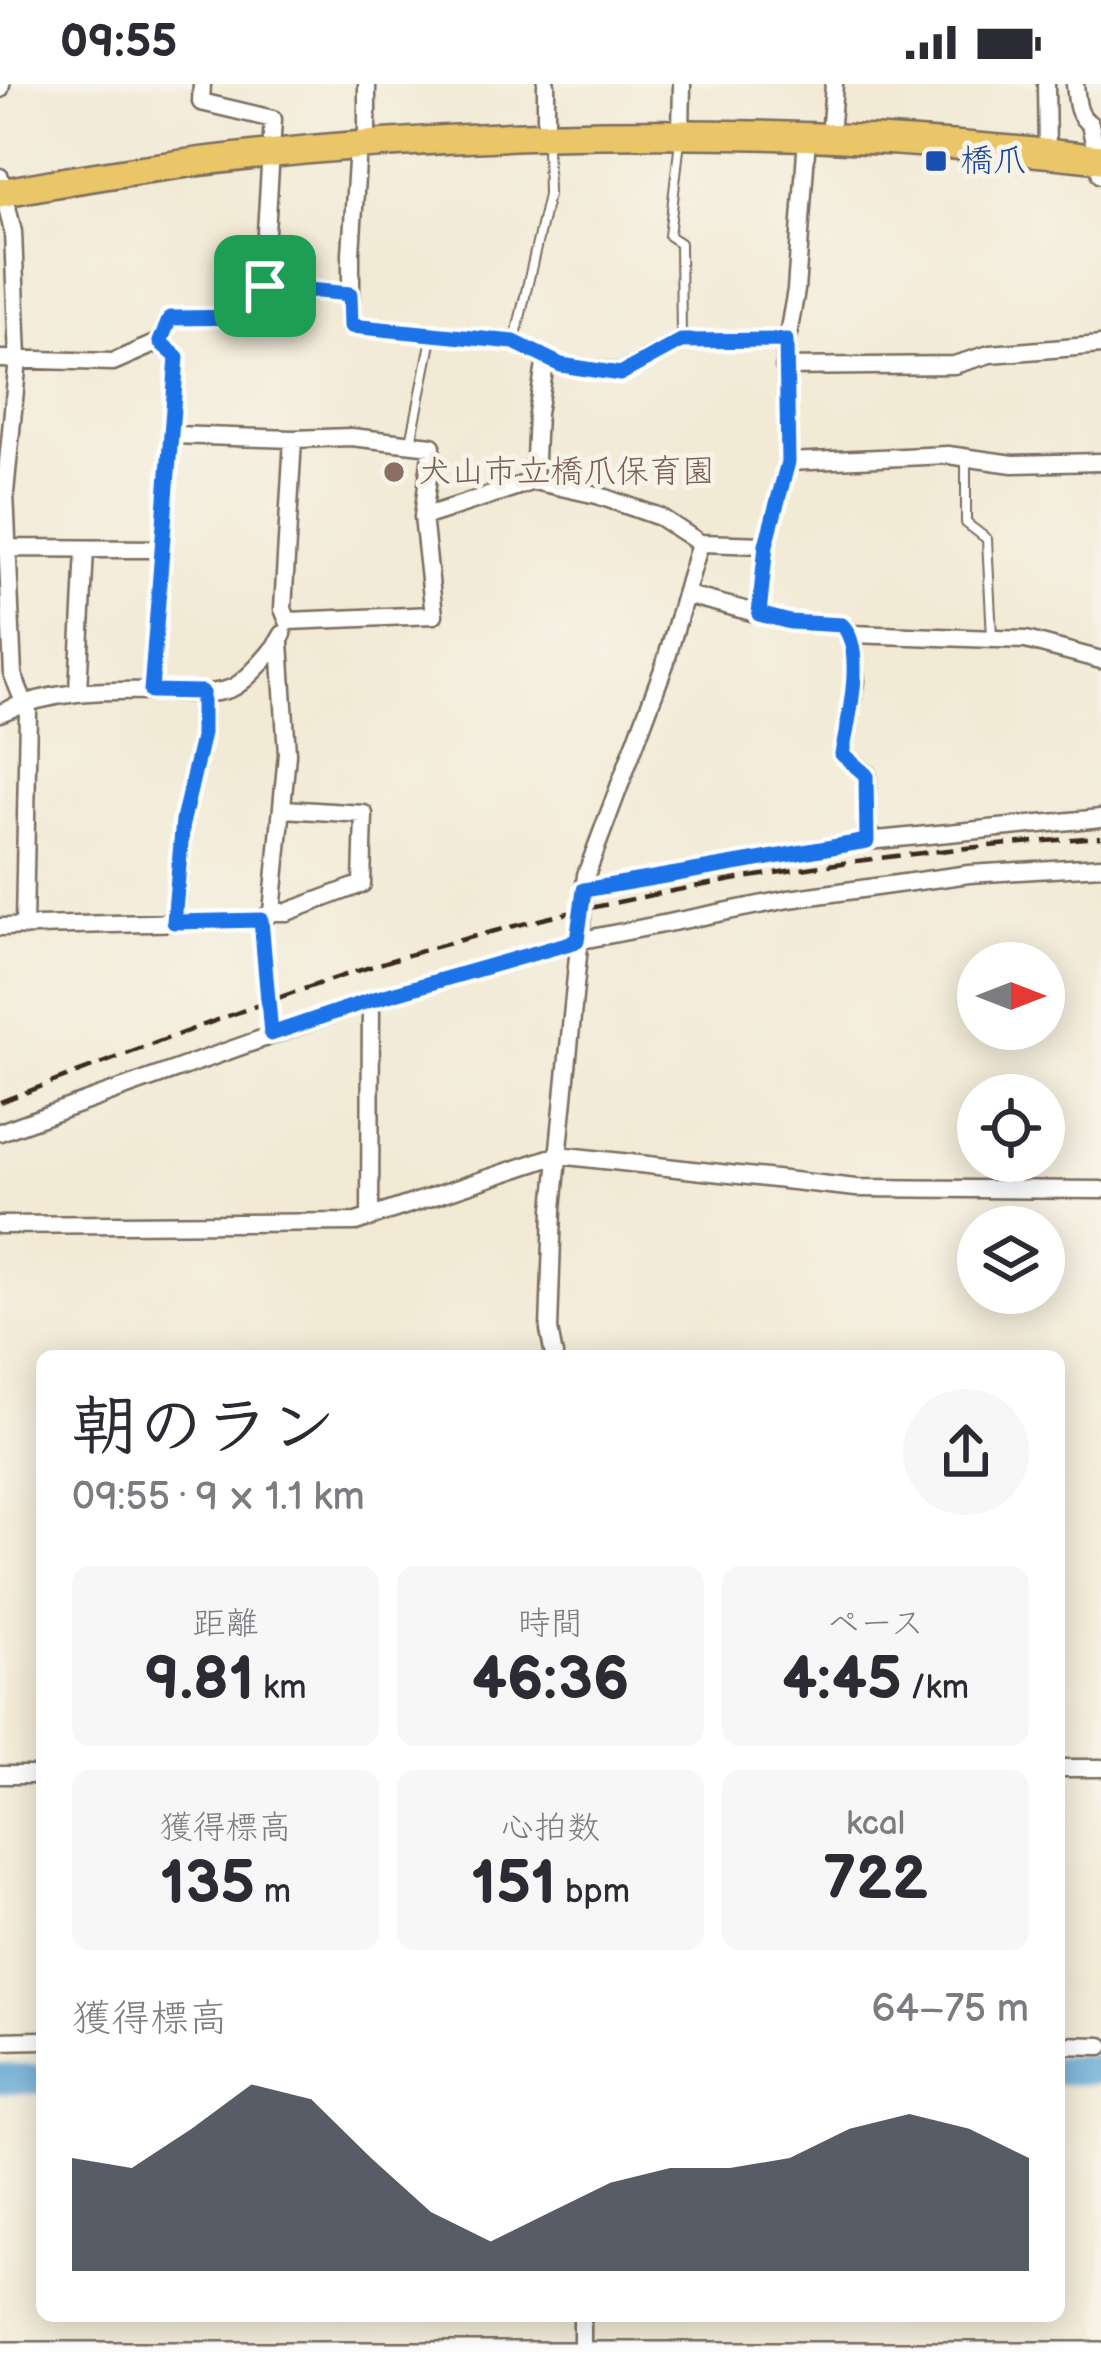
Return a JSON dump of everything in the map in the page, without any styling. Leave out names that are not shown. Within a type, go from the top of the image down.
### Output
[{"type":"main road","points":[[1,187],[363,146],[546,135],[681,133],[952,142],[1047,152],[1100,164]]},
{"type":"street","points":[[9,359],[113,362],[160,342],[170,318],[257,317],[265,286],[273,119],[201,102],[202,84]]},
{"type":"street","points":[[367,84],[351,326],[514,342],[561,365],[620,374],[681,341],[786,340]]},
{"type":"street","points":[[546,84],[546,135]]},
{"type":"street","points":[[681,133],[682,84]]},
{"type":"street","points":[[759,614],[766,545],[788,462],[786,340],[818,137],[834,84]]},
{"type":"street","points":[[1046,84],[1047,152]]},
{"type":"street","points":[[1076,84],[1081,118],[1090,124],[1100,164]]},
{"type":"street","points":[[1,187],[13,232],[3,491],[8,548],[5,601],[13,675],[28,712],[24,927]]},
{"type":"street","points":[[265,286],[350,294]]},
{"type":"street","points":[[151,691],[177,357],[160,342]]},
{"type":"street","points":[[784,368],[954,365],[990,354],[1101,346]]},
{"type":"street","points":[[534,481],[546,359]]},
{"type":"street","points":[[173,435],[351,437],[432,446],[423,517],[434,615],[288,621]]},
{"type":"street","points":[[0,712],[78,691],[219,692],[238,684],[280,642],[288,621],[284,608],[293,439]]},
{"type":"street","points":[[788,462],[948,454],[1013,464],[1101,462]]},
{"type":"street","points":[[423,517],[534,481],[597,495],[660,518],[700,543],[766,545]]},
{"type":"street","points":[[553,1350],[550,1310],[558,1155],[586,874],[658,683],[700,543]]},
{"type":"street","points":[[8,548],[162,550]]},
{"type":"street","points":[[78,691],[85,549]]},
{"type":"street","points":[[687,595],[790,622],[842,625],[851,634],[856,681],[842,754],[866,775],[867,841]]},
{"type":"street","points":[[851,634],[1026,640],[1101,660]]},
{"type":"street","points":[[266,916],[284,809],[287,754],[280,642]]},
{"type":"street","points":[[174,922],[183,820],[202,738],[202,692]]},
{"type":"street","points":[[0,927],[266,916],[362,884],[364,814],[284,809]]},
{"type":"street","points":[[584,890],[867,841],[1101,818]]},
{"type":"street","points":[[0,1132],[371,1000],[577,941],[789,899],[924,880],[1101,866]]},
{"type":"street","points":[[370,1218],[371,1000]]},
{"type":"street","points":[[0,1225],[340,1224],[558,1155],[856,1188],[1101,1190]]},
{"type":"street","points":[[1065,1768],[1101,1768]]},
{"type":"street","points":[[0,1775],[36,1775]]},
{"type":"street","points":[[0,2041],[36,2040]]},
{"type":"street","points":[[1065,2045],[1101,2046]]},
{"type":"street","points":[[582,2322],[582,2355]]},
{"type":"street","points":[[0,2353],[1101,2353]]},
{"type":"lane","points":[[681,133],[668,236],[680,243],[681,341]]},
{"type":"lane","points":[[514,342],[548,195],[546,135]]},
{"type":"lane","points":[[411,443],[433,332]]},
{"type":"lane","points":[[966,458],[966,523],[987,539],[992,638]]},
{"type":"path","points":[[266,916],[271,1034]]},
{"type":"waterway","points":[[1065,2070],[1101,2069]]},
{"type":"waterway","points":[[0,2079],[36,2079]]},
{"type":"railway","points":[[0,1102],[346,975],[542,919],[780,872],[1101,837]]},
{"type":"place","name":"橋爪","points":[[936,161]]},
{"type":"place","name":"犬山市立橋爪保育園","points":[[394,472]]},
{"type":"route","points":[[265,286],[350,294],[351,326],[514,342],[561,365],[620,374],[681,341],[786,340],[788,462],[766,545],[759,614],[790,622],[842,625],[851,634],[856,681],[842,754],[866,775],[867,841],[584,890],[577,941],[271,1034],[261,920],[174,922],[183,820],[202,738],[202,692],[151,691],[177,357],[160,342],[170,318],[257,317],[265,286]]}]
